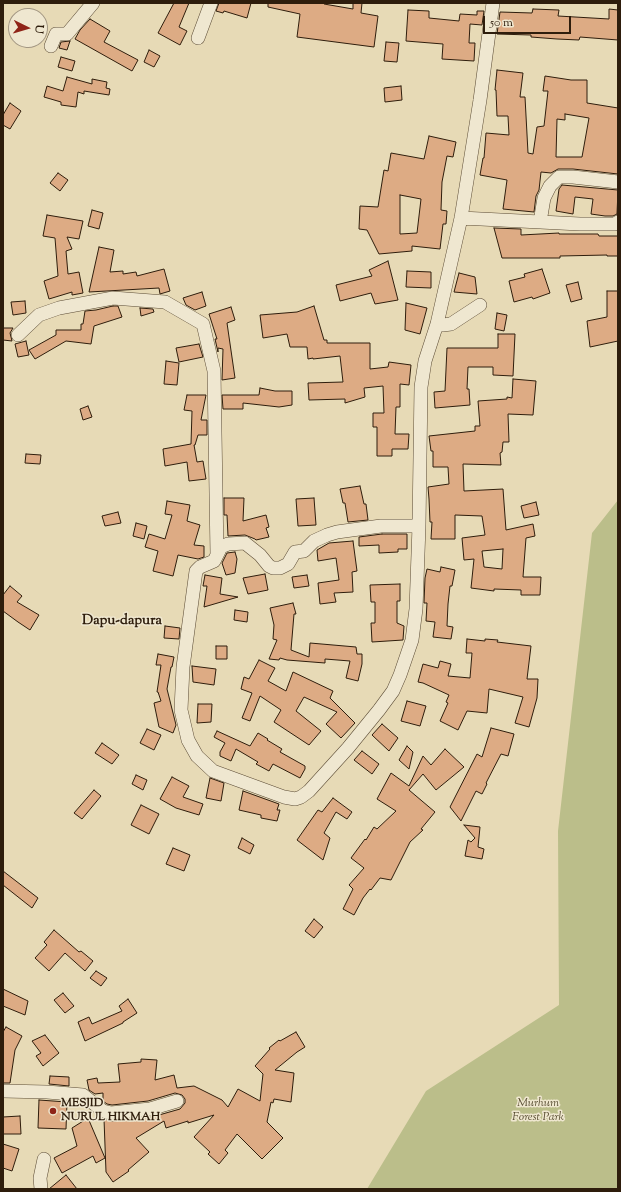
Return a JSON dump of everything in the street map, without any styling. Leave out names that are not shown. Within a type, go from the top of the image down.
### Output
[{"type":"street","points":[[51,46],[56,34],[67,34],[93,3]]},
{"type":"street","points":[[198,38],[211,3]]},
{"type":"street","points":[[419,526],[381,526],[337,532],[327,535],[314,540],[304,551],[295,552],[288,564],[280,568],[268,566],[260,555],[245,542],[224,545],[216,555],[214,561],[200,567],[196,571],[183,667],[181,696],[183,720],[188,740],[197,756],[214,771],[284,797],[295,799],[302,797],[348,748],[393,691],[412,640],[416,609],[419,526],[421,387],[425,361],[437,324],[461,218],[480,100],[493,3]]},
{"type":"street","points":[[540,222],[544,198],[550,186],[559,177],[618,182]]},
{"type":"street","points":[[461,218],[580,224],[615,224],[618,222]]},
{"type":"street","points":[[18,335],[39,315],[59,308],[113,298],[165,302],[203,324],[214,371],[216,555]]},
{"type":"street","points":[[437,324],[447,325],[456,322],[480,305]]},
{"type":"street","points":[[3,1091],[47,1092],[82,1095],[103,1111],[111,1113],[150,1109],[161,1107],[177,1101]]},
{"type":"street","points":[[40,1189],[40,1178],[44,1160]]},
{"type":"green space","name":"Murhum Forest Park","points":[[618,500],[618,1189],[367,1189],[426,1091],[559,1005],[558,831],[592,533]]},
{"type":"building","points":[[174,3],[189,3],[179,27],[187,31],[180,45],[158,33]]},
{"type":"building","points":[[219,3],[251,3],[247,18],[224,11],[223,13],[216,11]]},
{"type":"building","points":[[268,3],[324,3],[353,9],[353,3],[362,3],[361,13],[378,16],[374,47],[297,37],[300,14],[268,7]]},
{"type":"building","points":[[533,9],[559,10],[558,16],[609,19],[609,9],[618,10],[618,40],[580,37],[579,40],[557,39],[531,37],[531,35],[497,34],[500,12],[532,13]]},
{"type":"building","points":[[408,10],[429,11],[429,18],[459,21],[460,14],[477,15],[477,11],[484,11],[482,25],[470,24],[469,43],[475,43],[474,61],[442,59],[443,44],[406,41]]},
{"type":"building","points":[[90,19],[110,31],[104,42],[138,60],[132,71],[75,39],[80,30]]},
{"type":"building","points":[[70,41],[67,50],[59,48],[61,42]]},
{"type":"building","points":[[386,42],[399,43],[397,62],[384,61]]},
{"type":"building","points":[[149,50],[160,56],[154,67],[144,62]]},
{"type":"building","points":[[61,57],[75,61],[72,71],[58,67]]},
{"type":"building","points":[[497,70],[523,73],[520,97],[525,97],[528,153],[533,154],[537,127],[544,126],[548,91],[543,91],[545,76],[571,80],[587,80],[587,103],[618,108],[618,174],[573,169],[558,169],[551,173],[541,172],[534,212],[503,209],[507,180],[480,175],[484,158],[486,133],[509,135],[508,116],[497,116],[495,90]],"holes":[[[565,114],[589,118],[582,157],[556,157],[557,119],[565,120]]]},
{"type":"building","points":[[67,77],[92,84],[92,79],[107,82],[106,88],[110,89],[109,95],[84,91],[84,94],[78,92],[76,107],[61,105],[61,102],[44,97],[47,86],[63,91]]},
{"type":"building","points":[[401,86],[402,100],[385,102],[384,88]]},
{"type":"building","points":[[10,103],[21,111],[10,129],[3,125],[3,115]]},
{"type":"building","points":[[429,136],[456,142],[453,157],[447,156],[442,182],[441,210],[447,211],[446,224],[443,224],[440,249],[412,246],[412,251],[379,254],[367,230],[359,229],[360,206],[378,207],[384,170],[388,171],[391,153],[424,159]],"holes":[[[400,195],[421,199],[417,233],[400,234]]]},
{"type":"building","points":[[58,173],[68,180],[60,191],[50,183]]},
{"type":"building","points":[[562,185],[618,190],[617,214],[613,216],[605,216],[591,214],[593,199],[575,197],[573,214],[556,211],[559,189]]},
{"type":"building","points":[[92,210],[103,213],[99,229],[88,226]]},
{"type":"building","points":[[47,215],[83,221],[79,239],[67,237],[72,249],[66,251],[68,274],[79,272],[83,293],[72,295],[72,292],[49,299],[44,281],[58,276],[55,238],[43,236]]},
{"type":"building","points":[[494,228],[521,229],[521,235],[559,233],[618,236],[618,256],[502,258]]},
{"type":"building","points":[[99,247],[114,250],[110,272],[123,271],[123,274],[136,272],[137,276],[164,269],[170,291],[160,294],[159,288],[89,292]]},
{"type":"building","points":[[388,261],[398,300],[375,304],[371,293],[340,301],[336,285],[372,276],[369,270]]},
{"type":"building","points":[[542,269],[550,293],[533,299],[532,297],[514,302],[509,281],[525,277],[524,274]]},
{"type":"building","points":[[407,271],[431,272],[431,288],[406,287]]},
{"type":"building","points":[[459,273],[475,277],[477,294],[454,292]]},
{"type":"building","points":[[578,282],[582,299],[571,302],[566,285]]},
{"type":"building","points":[[607,291],[618,291],[618,341],[590,347],[587,321],[607,317]]},
{"type":"building","points":[[202,292],[206,306],[195,310],[186,305],[183,298]]},
{"type":"building","points":[[25,301],[26,313],[13,315],[11,302]]},
{"type":"building","points":[[406,303],[427,308],[420,334],[405,330]]},
{"type":"building","points":[[118,306],[122,317],[94,326],[91,344],[66,341],[35,359],[29,350],[56,335],[56,330],[81,330],[81,324],[83,324],[85,311]]},
{"type":"building","points":[[314,306],[324,340],[327,340],[327,343],[370,343],[370,369],[388,367],[389,362],[411,365],[409,385],[400,384],[400,407],[396,407],[395,434],[409,434],[408,449],[392,449],[392,456],[377,456],[377,427],[373,427],[373,413],[384,413],[383,386],[364,388],[365,397],[345,403],[345,399],[309,400],[308,383],[343,382],[340,356],[308,359],[307,347],[290,347],[287,334],[263,338],[260,315],[297,312]]},
{"type":"building","points":[[231,307],[235,320],[227,323],[235,378],[222,380],[223,349],[218,348],[218,352],[215,339],[217,339],[209,314]]},
{"type":"building","points":[[140,308],[153,309],[154,312],[141,316]]},
{"type":"building","points":[[497,313],[507,315],[504,331],[495,329]]},
{"type":"building","points":[[3,328],[13,328],[10,333],[12,341],[3,340]]},
{"type":"building","points":[[498,334],[515,334],[513,376],[493,375],[493,367],[468,367],[467,389],[469,389],[470,405],[435,408],[434,392],[445,391],[447,348],[498,348]]},
{"type":"building","points":[[26,341],[29,355],[18,357],[15,344]]},
{"type":"building","points":[[199,344],[203,357],[179,362],[176,348]]},
{"type":"building","points":[[166,361],[179,363],[177,385],[164,384]]},
{"type":"building","points":[[513,379],[536,381],[533,415],[508,414],[509,442],[503,442],[502,452],[500,453],[501,465],[463,464],[464,491],[503,489],[506,530],[533,524],[535,536],[526,538],[523,577],[541,577],[540,595],[521,595],[521,590],[494,589],[494,591],[471,588],[474,559],[464,560],[462,538],[485,535],[482,516],[455,515],[455,539],[431,539],[432,522],[430,522],[428,487],[449,484],[448,467],[433,467],[433,451],[431,451],[429,436],[475,431],[475,426],[480,426],[478,401],[507,399],[507,397],[512,398]],"holes":[[[503,549],[502,569],[484,567],[482,551]]]},
{"type":"building","points":[[260,388],[275,391],[292,391],[292,405],[279,407],[243,403],[243,409],[223,409],[222,395],[259,395]]},
{"type":"building","points":[[187,395],[206,395],[201,420],[207,420],[207,435],[198,435],[194,445],[197,462],[203,461],[206,479],[189,481],[187,462],[165,466],[163,449],[191,444],[192,411],[184,410]]},
{"type":"building","points":[[88,406],[92,417],[83,420],[80,409]]},
{"type":"building","points":[[26,454],[41,455],[40,464],[25,463]]},
{"type":"building","points":[[360,486],[364,504],[366,504],[368,520],[348,522],[345,503],[343,503],[340,489]]},
{"type":"building","points":[[224,498],[244,498],[243,521],[266,515],[269,527],[266,528],[269,537],[256,540],[245,535],[228,536],[227,515],[224,515]]},
{"type":"building","points":[[314,498],[316,525],[298,526],[296,499]]},
{"type":"building","points":[[167,501],[190,505],[187,521],[200,525],[194,545],[204,546],[204,557],[198,559],[178,555],[173,576],[153,571],[158,551],[145,547],[149,534],[165,539],[172,515],[165,514]]},
{"type":"building","points":[[536,502],[539,515],[524,518],[521,506]]},
{"type":"building","points":[[118,512],[121,523],[105,526],[102,516]]},
{"type":"building","points":[[136,523],[147,526],[144,539],[133,536]]},
{"type":"building","points":[[382,534],[407,534],[407,549],[398,549],[398,552],[379,553],[379,545],[359,546],[359,537]]},
{"type":"building","points":[[353,541],[357,571],[352,572],[353,592],[334,593],[336,602],[320,604],[318,583],[339,580],[336,558],[318,561],[317,550],[329,543]]},
{"type":"building","points":[[235,552],[237,559],[235,573],[226,575],[222,563],[227,553]]},
{"type":"building","points":[[441,567],[455,570],[452,586],[450,586],[448,604],[447,626],[453,627],[451,639],[433,637],[435,622],[426,621],[427,603],[424,603],[425,578],[427,569],[440,572]]},
{"type":"building","points":[[265,574],[268,590],[248,594],[243,578]]},
{"type":"building","points":[[205,575],[222,578],[220,594],[238,597],[204,607],[207,586],[203,586]]},
{"type":"building","points":[[307,575],[309,586],[294,588],[292,577]]},
{"type":"building","points":[[400,584],[400,601],[397,601],[397,623],[404,626],[403,640],[372,642],[371,623],[375,623],[375,602],[371,602],[370,585]]},
{"type":"building","points":[[10,586],[22,596],[17,602],[39,615],[30,630],[3,611],[3,595]]},
{"type":"building","points":[[293,603],[296,614],[294,614],[291,650],[309,657],[310,643],[356,647],[357,654],[362,654],[362,664],[358,681],[346,678],[350,661],[325,659],[325,663],[287,660],[280,658],[279,660],[269,659],[277,640],[273,639],[274,625],[270,608]]},
{"type":"building","points":[[235,610],[248,612],[247,622],[234,620]]},
{"type":"building","points":[[165,626],[180,628],[179,639],[164,638]]},
{"type":"building","points":[[467,639],[485,641],[485,639],[498,640],[497,642],[531,646],[527,679],[538,679],[537,698],[529,727],[515,723],[523,697],[489,689],[487,713],[467,711],[458,730],[440,721],[448,703],[446,702],[449,695],[418,682],[423,664],[438,668],[440,661],[451,664],[448,676],[470,678],[472,653],[466,653]]},
{"type":"building","points":[[216,646],[227,646],[227,659],[216,659]]},
{"type":"building","points":[[158,654],[174,657],[167,689],[176,725],[173,733],[159,727],[154,703],[161,701],[157,692],[161,665],[156,665]]},
{"type":"building","points":[[259,660],[275,668],[268,681],[286,691],[293,672],[333,691],[330,698],[355,723],[341,738],[326,724],[337,712],[304,697],[296,711],[321,731],[309,745],[274,722],[281,710],[260,696],[250,721],[242,718],[252,693],[241,689],[244,677],[249,679]]},
{"type":"building","points":[[192,666],[216,669],[214,685],[193,682]]},
{"type":"building","points":[[407,701],[426,706],[420,726],[401,721]]},
{"type":"building","points":[[198,704],[212,704],[211,722],[197,723]]},
{"type":"building","points":[[382,724],[398,738],[389,751],[372,735]]},
{"type":"building","points":[[491,728],[514,734],[508,756],[501,754],[482,794],[476,791],[461,821],[450,807],[477,754],[482,757]]},
{"type":"building","points":[[147,729],[161,735],[154,750],[140,743]]},
{"type":"building","points":[[217,731],[250,746],[258,733],[282,749],[280,752],[305,766],[305,769],[300,778],[273,764],[269,771],[256,764],[258,762],[236,749],[231,761],[220,756],[220,752],[225,743],[214,737]]},
{"type":"building","points":[[102,743],[119,755],[112,764],[95,753]]},
{"type":"building","points":[[407,746],[413,752],[409,769],[399,760]]},
{"type":"building","points":[[445,749],[464,767],[436,790],[423,774],[409,790],[435,812],[421,829],[423,830],[410,842],[391,880],[380,878],[363,898],[354,915],[343,909],[353,889],[349,885],[364,868],[351,858],[365,839],[366,840],[374,827],[377,829],[396,811],[377,799],[391,773],[409,786],[423,756],[431,765]]},
{"type":"building","points":[[362,751],[379,764],[372,774],[354,760]]},
{"type":"building","points":[[136,775],[147,780],[143,790],[132,784]]},
{"type":"building","points":[[172,777],[189,786],[183,797],[203,804],[199,815],[176,808],[160,799]]},
{"type":"building","points":[[210,778],[224,783],[221,801],[206,798]]},
{"type":"building","points":[[94,790],[101,796],[82,819],[74,813]]},
{"type":"building","points":[[243,791],[279,804],[277,810],[280,810],[277,821],[261,818],[261,815],[239,810]]},
{"type":"building","points":[[333,798],[352,812],[347,819],[336,812],[324,833],[330,838],[323,860],[297,840],[318,810],[322,812]]},
{"type":"building","points":[[141,805],[159,814],[149,834],[131,825]]},
{"type":"building","points":[[464,825],[480,827],[478,847],[484,849],[482,859],[465,856],[468,840],[471,842],[475,838]]},
{"type":"building","points":[[242,838],[254,845],[250,854],[238,848]]},
{"type":"building","points":[[173,848],[190,855],[184,871],[166,864]]},
{"type":"building","points":[[3,871],[38,898],[32,908],[3,885]]},
{"type":"building","points":[[314,919],[323,927],[314,938],[305,931]]},
{"type":"building","points":[[54,930],[79,952],[81,951],[93,961],[85,971],[65,953],[49,971],[35,958],[47,945],[44,942]]},
{"type":"building","points":[[96,971],[107,978],[101,986],[90,978]]},
{"type":"building","points":[[3,989],[28,1001],[25,1015],[3,1006]]},
{"type":"building","points":[[63,993],[74,1006],[65,1013],[54,1000]]},
{"type":"building","points":[[128,999],[137,1013],[123,1023],[85,1041],[78,1022],[89,1017],[92,1024],[122,1011],[119,1006]]},
{"type":"building","points":[[6,1027],[22,1036],[15,1050],[10,1083],[3,1083],[3,1032]]},
{"type":"building","points":[[296,1032],[305,1047],[275,1070],[294,1073],[291,1102],[274,1099],[273,1103],[271,1102],[267,1122],[283,1138],[262,1159],[237,1134],[225,1150],[228,1153],[219,1164],[208,1154],[210,1152],[194,1137],[214,1115],[166,1128],[164,1121],[136,1138],[149,1152],[128,1170],[129,1171],[113,1182],[106,1172],[104,1119],[112,1121],[152,1117],[180,1109],[185,1103],[185,1099],[182,1095],[175,1093],[148,1101],[112,1105],[103,1101],[103,1093],[95,1094],[89,1090],[87,1080],[97,1078],[98,1083],[120,1082],[118,1064],[141,1062],[141,1059],[157,1060],[155,1080],[174,1075],[177,1088],[194,1086],[222,1100],[228,1107],[238,1089],[260,1101],[263,1074],[255,1066],[270,1049],[269,1048],[279,1040],[280,1041]]},
{"type":"building","points":[[45,1035],[59,1053],[43,1066],[36,1056],[41,1053],[32,1041]]},
{"type":"building","points":[[50,1076],[69,1077],[69,1086],[49,1084]]},
{"type":"building","name":"MESJID NURUL HIKMAH","points":[[39,1100],[67,1102],[66,1129],[38,1128]]},
{"type":"building","points":[[20,1116],[21,1134],[3,1134],[3,1117]]},
{"type":"building","points":[[88,1118],[105,1158],[96,1163],[93,1156],[62,1173],[54,1158],[77,1146],[72,1128]]},
{"type":"building","points":[[3,1144],[19,1149],[12,1171],[3,1168]]},
{"type":"building","points":[[66,1175],[77,1189],[49,1189]]},
{"type":"place","name":"MESJID NURUL HIKMAH","points":[[53,1111]]},
{"type":"district","name":"Dapu-dapura","points":[[122,622]]}]
